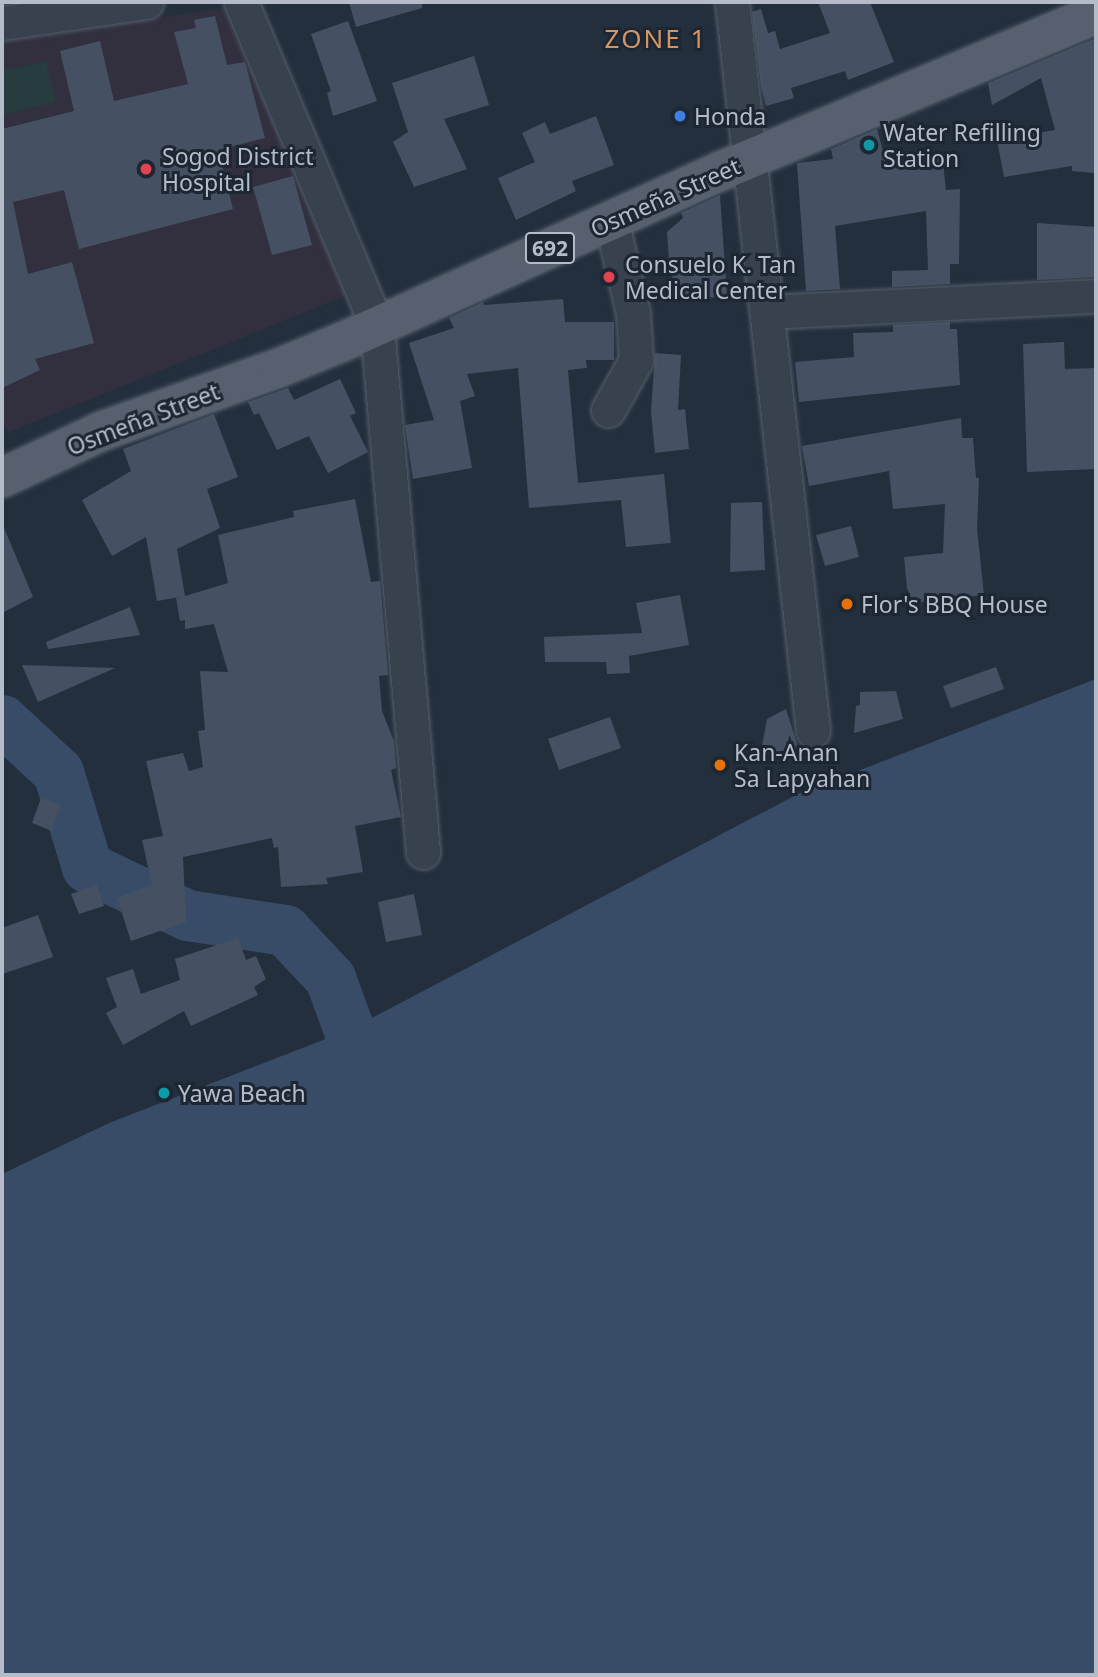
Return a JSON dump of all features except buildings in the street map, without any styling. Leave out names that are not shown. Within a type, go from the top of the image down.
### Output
[{"type":"main road","name":"Osmeña Street","points":[[2,478],[102,431],[276,369],[751,158],[1096,14]]},
{"type":"street","points":[[2,23],[146,2]]},
{"type":"street","points":[[241,2],[377,326],[423,852]]},
{"type":"street","points":[[732,2],[813,731]]},
{"type":"street","points":[[608,410],[636,360],[633,313],[611,220]]},
{"type":"street","points":[[767,312],[1096,296]]},
{"type":"shaded area","name":"Sogod District Hospital","points":[[223,8],[345,296],[9,432],[2,420],[2,42]]},
{"type":"green space","points":[[46,61],[56,102],[2,115],[2,71]]},
{"type":"water","points":[[1096,679],[1096,1675],[2,1675],[2,1174],[109,1123],[349,1030],[798,794]]},
{"type":"waterway","points":[[2,720],[58,772],[87,867],[187,915],[285,930],[330,978],[349,1030]]},
{"type":"place","name":"Honda","points":[[680,116]]},
{"type":"place","name":"Water Refilling Station","points":[[869,145]]},
{"type":"place","name":"Sogod District Hospital","points":[[146,169]]},
{"type":"place","name":"Consuelo K. Tan Medical Center","points":[[609,277]]},
{"type":"place","name":"Flor's BBQ House","points":[[847,604]]},
{"type":"place","name":"Kan-Anan Sa Lapyahan","points":[[720,765]]},
{"type":"place","name":"Yawa Beach","points":[[164,1093]]},
{"type":"district","name":"ZONE 1","points":[[656,39]]}]
